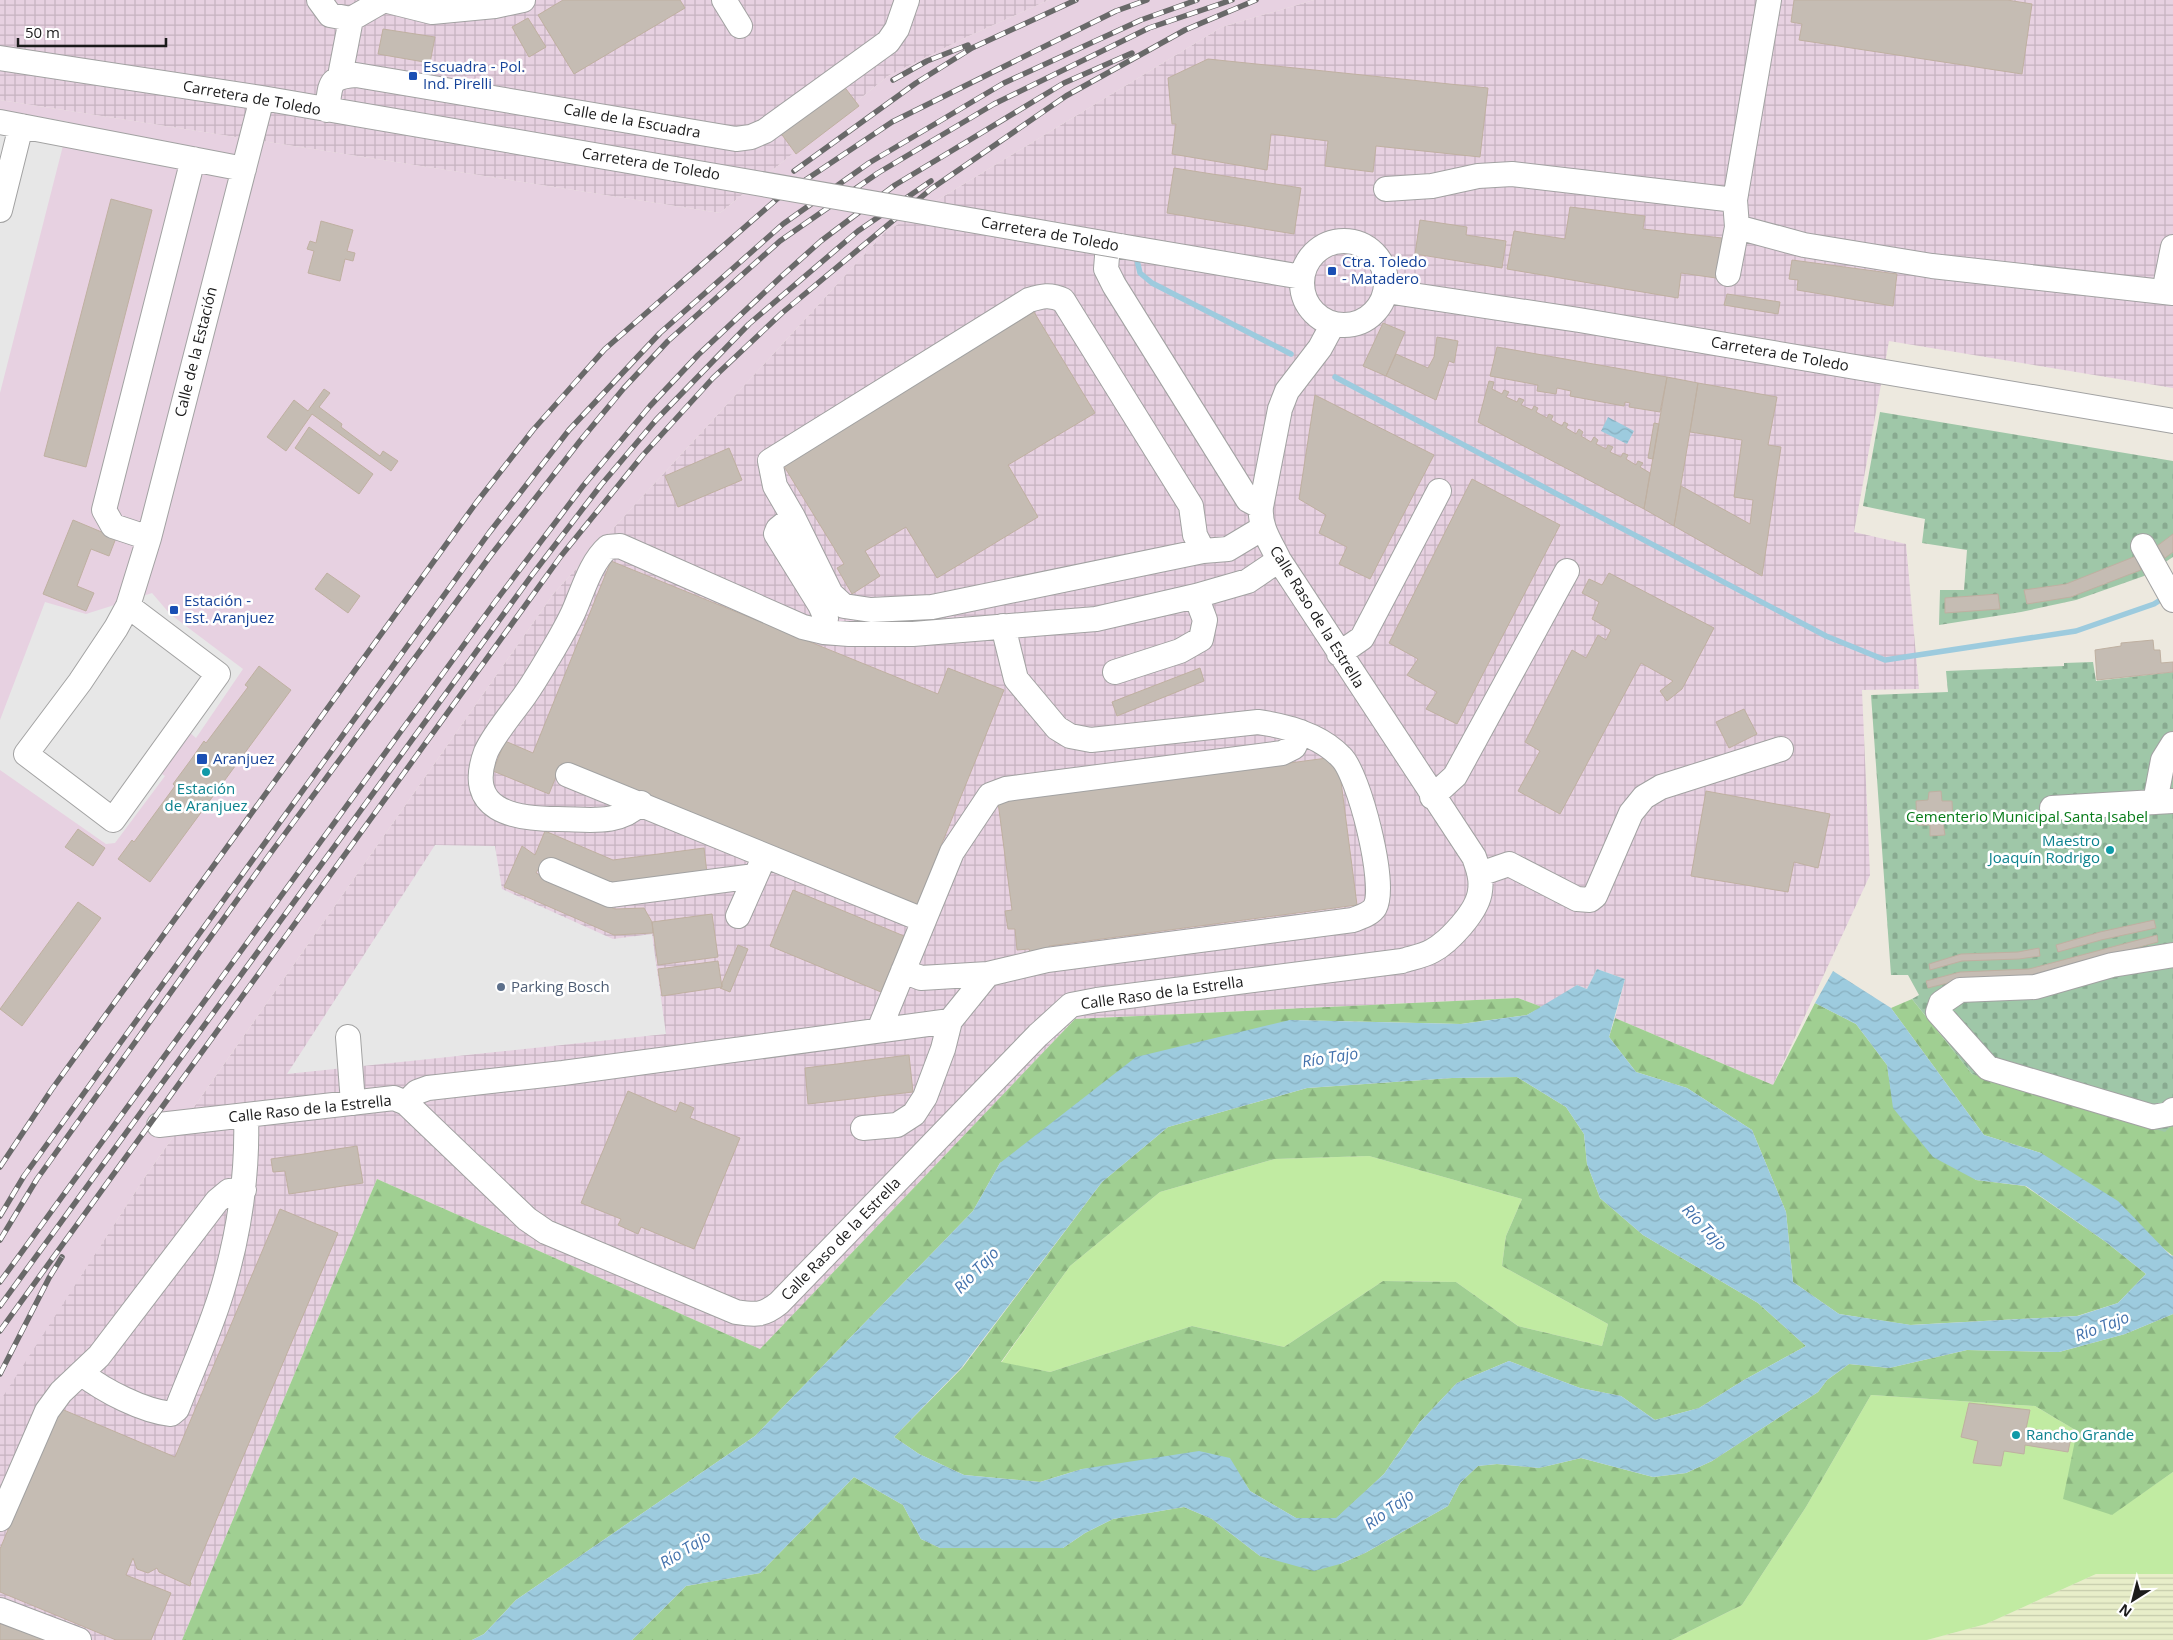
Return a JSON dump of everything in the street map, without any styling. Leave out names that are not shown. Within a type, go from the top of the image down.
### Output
[{"type":"street","points":[[319,0],[330,15],[352,19],[384,0],[432,12],[496,6],[523,0]]},
{"type":"street","points":[[724,0],[740,26]]},
{"type":"street","name":"Calle de la Escuadra","points":[[340,76],[356,75],[736,139],[751,137],[765,130],[888,42],[897,29],[907,0]]},
{"type":"street","points":[[1728,274],[1737,227],[1736,200],[1769,0]]},
{"type":"street","points":[[327,110],[331,84],[340,76],[352,19]]},
{"type":"street","name":"Carretera de Toledo","points":[[0,58],[262,98],[1302,277]]},
{"type":"street","name":"Calle de la Estación","points":[[128,606],[218,674],[113,820],[26,754],[80,682],[128,606],[148,538],[262,98]]},
{"type":"street","points":[[0,210],[10,124],[244,169]]},
{"type":"street","points":[[148,538],[113,526],[104,510],[193,159]]},
{"type":"street","points":[[1386,189],[1432,186],[1478,176],[1512,174],[1736,200]]},
{"type":"street","points":[[1737,227],[1804,245],[1932,266],[2168,293],[2173,247]]},
{"type":"street","points":[[1334,241],[1350,241],[1367,247],[1379,258],[1386,274],[1386,291],[1379,307],[1367,319],[1350,325],[1333,324],[1319,318],[1308,307],[1302,292],[1302,277],[1307,261],[1318,248],[1334,241]]},
{"type":"street","name":"Calle Raso de la Estrella","points":[[159,1125],[394,1098],[406,1103],[527,1219],[546,1232],[736,1312],[754,1315],[768,1312],[779,1302],[1038,1035],[1071,1005],[1097,1000],[1402,962],[1432,951],[1454,935],[1472,910],[1480,892],[1480,874],[1474,857],[1432,797],[1279,560],[1262,518],[1248,500],[1186,402],[1106,269],[1114,245]]},
{"type":"street","name":"Carretera de Toledo","points":[[1386,291],[1588,322],[2173,421]]},
{"type":"street","points":[[1203,551],[1195,535],[1191,506],[1063,300],[1054,296],[1044,296],[1028,300],[770,461],[775,486],[831,594],[844,606],[871,610],[932,607],[1203,551],[1228,549],[1262,518],[1280,409],[1287,391],[1320,348],[1333,324]]},
{"type":"street","points":[[1339,654],[1362,638],[1439,491]]},
{"type":"street","points":[[792,517],[778,529],[776,534],[820,605],[826,618],[824,632]]},
{"type":"street","points":[[641,804],[633,812],[616,819],[529,819],[507,814],[489,802],[482,786],[482,768],[487,750],[530,688],[554,648],[572,616],[595,563],[602,552],[608,547],[620,546],[804,627],[824,632],[913,634],[1096,619],[1196,596],[1248,581],[1279,560]]},
{"type":"street","points":[[2143,546],[2169,593]]},
{"type":"street","points":[[1432,797],[1456,776],[1568,570]]},
{"type":"street","points":[[1115,672],[1180,651],[1201,640],[1205,620],[1196,596]]},
{"type":"street","points":[[904,971],[921,978],[988,974],[1047,960],[1353,920],[1367,914],[1375,907],[1378,893],[1368,820],[1353,778],[1343,758],[1325,744],[1282,725],[1258,722],[1091,740],[1070,736],[1057,728],[1016,679],[1002,626]]},
{"type":"street","points":[[879,1030],[952,852],[990,796],[1006,789],[1282,753],[1294,746],[1301,732]]},
{"type":"street","points":[[2052,808],[2164,802],[2163,760],[2173,744]]},
{"type":"street","points":[[1480,874],[1509,864],[1577,899],[1590,900],[1595,896],[1631,813],[1644,797],[1662,787],[1780,749]]},
{"type":"street","points":[[568,776],[641,804],[760,866],[923,920]]},
{"type":"street","points":[[551,870],[610,895],[760,866]]},
{"type":"street","points":[[738,916],[760,866]]},
{"type":"street","points":[[2173,955],[2112,965],[2035,987],[1960,990],[1941,1003],[1938,1012],[1988,1068],[2153,1117],[2169,1114],[2173,1110]]},
{"type":"street","points":[[863,1128],[897,1125],[914,1114],[925,1098],[943,1049],[950,1021],[988,974]]},
{"type":"street","points":[[406,1103],[418,1092],[428,1088],[563,1073],[950,1021]]},
{"type":"street","points":[[348,1037],[353,1103]]},
{"type":"street","points":[[81,1373],[96,1385],[157,1412],[171,1414],[177,1409],[222,1292],[236,1236],[244,1190],[247,1150],[246,1115]]},
{"type":"street","points":[[0,1519],[47,1411],[61,1392],[99,1356],[217,1200],[229,1191],[244,1190]]},
{"type":"street","points":[[0,1610],[79,1640]]},
{"type":"shaded area","points":[[0,0],[1049,0],[969,36],[888,76],[720,213],[0,100]]},
{"type":"shaded area","points":[[1049,0],[1314,0],[1222,27],[885,232],[554,593],[145,1177],[0,1401],[0,100],[720,213],[888,76],[969,36]]},
{"type":"shaded area","points":[[1314,0],[2173,0],[2173,388],[1889,341],[1854,532],[1906,544],[1919,689],[1862,690],[1870,875],[1773,1085],[1615,1018],[1625,979],[1597,969],[1587,989],[1577,985],[1542,1007],[1518,998],[1075,1019],[760,1349],[377,1179],[182,1640],[0,1640],[0,1400],[145,1177],[554,593],[885,232],[1222,27]]},
{"type":"shaded area","points":[[0,110],[69,122],[0,393]]},
{"type":"shaded area","points":[[152,593],[170,614],[243,669],[196,738],[188,731],[159,772],[165,776],[115,843],[106,844],[0,770],[0,720],[45,602],[86,614]]},
{"type":"shaded area","name":"Parking Bosch","points":[[435,845],[495,846],[502,889],[613,939],[652,934],[666,1034],[287,1074]]},
{"type":"green space","points":[[1880,412],[2173,461],[2173,557],[2144,576],[2076,600],[2021,612],[1939,625],[1940,590],[1964,590],[1967,550],[1922,543],[1925,519],[1863,506]]},
{"type":"green space","name":"Cementerio Municipal Santa Isabel","points":[[2093,662],[2096,681],[2173,672],[2173,1124],[2165,1132],[1972,1074],[1912,999],[1919,995],[1908,975],[1891,975],[1871,695],[1948,692],[1946,671],[2064,666],[2064,663]]},
{"type":"green space","points":[[1518,998],[1542,1007],[1527,1015],[1461,1024],[1290,1020],[1000,1163],[973,1211],[755,1436],[516,1600],[484,1634],[472,1640],[182,1640],[377,1179],[760,1349],[1075,1019]]},
{"type":"green space","points":[[1912,999],[1972,1074],[2173,1124],[2173,1256],[2041,1153],[1984,1135],[1891,1008]]},
{"type":"green space","points":[[1815,1003],[1856,1024],[1887,1065],[1894,1108],[1976,1180],[2025,1186],[2106,1242],[2146,1274],[2118,1303],[2077,1316],[1910,1325],[1839,1314],[1793,1282],[1786,1212],[1752,1130],[1687,1088],[1636,1072],[1609,1037],[1615,1018],[1773,1085]]},
{"type":"green space","points":[[1517,1077],[1566,1107],[1584,1134],[1587,1164],[1600,1198],[1643,1235],[1758,1303],[1806,1346],[1744,1380],[1699,1408],[1655,1420],[1621,1396],[1580,1388],[1509,1361],[1457,1383],[1420,1422],[1384,1474],[1337,1518],[1296,1518],[1250,1491],[1229,1459],[1082,1469],[1040,1482],[964,1475],[919,1454],[894,1437],[963,1367],[1102,1182],[1168,1127],[1307,1088],[1452,1078]],"holes":[[[1369,1156],[1522,1199],[1506,1236],[1502,1266],[1608,1324],[1602,1346],[1518,1326],[1456,1282],[1383,1281],[1284,1347],[1192,1326],[1050,1372],[1001,1362],[1070,1266],[1160,1192],[1275,1159]]]},
{"type":"green space","points":[[1369,1156],[1522,1199],[1506,1236],[1502,1266],[1608,1324],[1602,1346],[1518,1326],[1456,1282],[1383,1281],[1284,1347],[1192,1326],[1050,1372],[1001,1363],[1070,1266],[1160,1192],[1275,1159]]},
{"type":"green space","points":[[2173,1314],[2173,1472],[2112,1515],[2063,1499],[2077,1431],[2035,1406],[1871,1395],[1806,1507],[1742,1605],[1672,1640],[632,1640],[686,1586],[760,1573],[854,1477],[903,1505],[921,1539],[940,1548],[1063,1548],[1085,1533],[1113,1519],[1184,1507],[1212,1519],[1260,1556],[1340,1564],[1365,1553],[1448,1506],[1460,1483],[1478,1466],[1497,1464],[1539,1468],[1581,1458],[1653,1477],[1686,1473],[1712,1461],[1818,1392],[1827,1380],[1849,1364],[1889,1368],[1967,1350],[2059,1352],[2125,1334]]},
{"type":"green space","points":[[1871,1395],[2035,1406],[2077,1431],[2111,1515],[2173,1472],[2173,1574],[2096,1574],[1986,1624],[1927,1640],[1672,1640],[1742,1605],[1806,1507]]},
{"type":"green space","points":[[2096,1574],[2173,1574],[2173,1640],[1927,1640],[1986,1624]]},
{"type":"water","points":[[1608,417],[1634,431],[1627,444],[1601,431]]},
{"type":"water","name":"Río Tajo","points":[[1597,969],[1625,979],[1609,1037],[1636,1072],[1687,1088],[1752,1130],[1786,1212],[1793,1282],[1839,1314],[1911,1325],[2078,1316],[2118,1303],[2146,1274],[2106,1242],[2026,1186],[1976,1180],[1933,1157],[1893,1108],[1887,1065],[1856,1024],[1815,1003],[1833,971],[1891,1008],[1984,1135],[2041,1153],[2118,1201],[2173,1256],[2173,1314],[2125,1334],[2059,1352],[1967,1350],[1889,1368],[1849,1364],[1827,1380],[1818,1392],[1712,1461],[1686,1473],[1653,1477],[1581,1458],[1539,1468],[1497,1464],[1478,1466],[1460,1483],[1448,1506],[1365,1553],[1340,1564],[1314,1571],[1260,1556],[1212,1519],[1184,1507],[1113,1519],[1085,1533],[1063,1548],[940,1548],[921,1539],[903,1505],[854,1477],[760,1573],[686,1586],[632,1640],[472,1640],[484,1634],[516,1600],[755,1436],[973,1211],[1000,1163],[1136,1057],[1290,1020],[1461,1024],[1527,1015],[1577,985],[1587,989]],"holes":[[[1517,1077],[1566,1107],[1584,1134],[1587,1164],[1600,1198],[1643,1235],[1758,1303],[1806,1346],[1744,1380],[1699,1408],[1655,1420],[1621,1396],[1580,1388],[1509,1361],[1457,1383],[1420,1422],[1384,1474],[1336,1518],[1296,1518],[1250,1491],[1230,1458],[1199,1451],[1082,1469],[1040,1482],[964,1475],[919,1454],[894,1437],[962,1367],[1102,1182],[1168,1127],[1307,1088],[1452,1078]]]},
{"type":"building","points":[[563,0],[680,0],[685,8],[574,74],[538,15]]},
{"type":"building","points":[[1794,0],[2007,0],[2032,4],[2022,74],[1799,40],[1802,24],[1791,22]]},
{"type":"building","points":[[528,18],[546,47],[529,57],[512,27]]},
{"type":"building","points":[[383,29],[435,37],[430,63],[378,54]]},
{"type":"building","points":[[1208,59],[1488,88],[1480,157],[1376,146],[1373,172],[1325,166],[1328,141],[1271,134],[1267,170],[1172,154],[1176,124],[1172,124],[1168,78]]},
{"type":"building","points":[[843,85],[859,106],[796,154],[780,132]]},
{"type":"building","points":[[1174,168],[1301,188],[1294,234],[1167,213]]},
{"type":"building","points":[[111,199],[152,210],[86,467],[44,456]]},
{"type":"building","points":[[1570,207],[1645,216],[1643,229],[1722,238],[1716,278],[1681,273],[1678,298],[1507,269],[1514,231],[1565,239]]},
{"type":"building","points":[[1420,220],[1467,227],[1466,235],[1506,241],[1502,268],[1415,254]]},
{"type":"building","points":[[321,221],[353,230],[347,251],[355,253],[353,261],[345,259],[340,281],[308,273],[314,251],[307,249],[310,241],[316,243]]},
{"type":"building","points":[[1792,260],[1897,274],[1893,306],[1797,290],[1798,280],[1789,279]]},
{"type":"building","points":[[1727,294],[1780,302],[1778,314],[1724,305]]},
{"type":"building","points":[[1034,312],[1095,413],[1008,465],[1038,517],[937,578],[906,527],[865,551],[880,576],[852,594],[837,568],[844,564],[782,463]]},
{"type":"building","points":[[1383,323],[1405,332],[1386,376],[1363,366]]},
{"type":"building","points":[[1437,337],[1458,341],[1454,363],[1449,361],[1436,400],[1386,376],[1396,354],[1428,368],[1434,357]]},
{"type":"building","points":[[1497,347],[1667,377],[1660,412],[1629,407],[1630,403],[1625,402],[1624,406],[1570,396],[1571,391],[1557,388],[1556,394],[1537,391],[1538,385],[1490,376]]},
{"type":"building","points":[[1667,377],[1698,383],[1674,526],[1644,509]]},
{"type":"building","points":[[1489,381],[1494,382],[1492,389],[1502,394],[1504,390],[1509,392],[1506,397],[1517,402],[1519,398],[1524,400],[1521,405],[1532,410],[1534,406],[1538,408],[1536,412],[1547,418],[1549,414],[1553,416],[1551,420],[1562,426],[1564,422],[1568,424],[1566,428],[1576,434],[1579,429],[1583,432],[1581,436],[1591,442],[1594,437],[1598,440],[1596,444],[1606,449],[1608,445],[1613,447],[1610,452],[1621,457],[1623,453],[1628,455],[1626,459],[1636,465],[1638,461],[1643,463],[1640,467],[1650,473],[1644,509],[1478,422]]},
{"type":"building","points":[[1698,383],[1777,397],[1768,445],[1781,447],[1762,576],[1674,526],[1681,486],[1750,524],[1753,500],[1734,497],[1742,440],[1690,432]]},
{"type":"building","points":[[324,389],[330,393],[319,407],[342,424],[341,427],[380,456],[383,451],[398,461],[391,471],[312,414],[286,451],[267,437],[294,400],[308,411]]},
{"type":"building","points":[[1315,395],[1434,455],[1370,579],[1339,564],[1347,547],[1319,533],[1326,515],[1299,499]]},
{"type":"building","points":[[1654,423],[1659,424],[1653,459],[1648,458]]},
{"type":"building","points":[[309,427],[373,474],[359,494],[295,448]]},
{"type":"building","points":[[729,448],[742,480],[678,507],[665,476]]},
{"type":"building","points":[[1472,479],[1560,525],[1457,724],[1426,709],[1437,692],[1407,675],[1418,659],[1389,643]]},
{"type":"building","points":[[73,520],[116,538],[109,556],[91,549],[77,586],[94,593],[86,611],[43,594]]},
{"type":"building","points":[[2173,534],[2173,552],[2165,558],[2157,546]]},
{"type":"building","points":[[2136,556],[2141,570],[2071,597],[2027,604],[2024,590],[2066,584]]},
{"type":"building","points":[[611,561],[938,694],[948,668],[1004,690],[915,910],[561,764],[549,794],[493,771],[505,741],[533,753]]},
{"type":"building","points":[[327,573],[360,596],[348,613],[315,589]]},
{"type":"building","points":[[1609,573],[1714,628],[1682,689],[1667,701],[1660,691],[1673,681],[1641,663],[1560,814],[1518,791],[1540,751],[1525,742],[1572,650],[1586,658],[1598,635],[1606,640],[1611,630],[1592,619],[1599,602],[1582,593],[1589,579],[1602,585]]},
{"type":"building","points":[[1998,594],[2000,609],[1945,613],[1945,598]]},
{"type":"building","points":[[2153,640],[2154,650],[2160,650],[2161,663],[2173,662],[2173,672],[2097,680],[2095,650],[2121,646],[2121,643]]},
{"type":"building","name":"Estación de Aranjuez","points":[[259,666],[291,690],[150,882],[118,859],[132,840],[134,842],[175,786],[173,784],[204,741],[206,743],[248,687],[245,685]]},
{"type":"building","points":[[1200,668],[1204,681],[1117,716],[1112,702]]},
{"type":"building","points":[[1744,709],[1757,734],[1729,748],[1716,722]]},
{"type":"building","points":[[1327,758],[1339,766],[1357,905],[1049,946],[1050,953],[1031,956],[1029,949],[1017,950],[1015,929],[1008,929],[1005,911],[1012,910],[998,802]]},
{"type":"building","points":[[1706,791],[1830,814],[1818,868],[1794,862],[1788,892],[1691,876]]},
{"type":"building","points":[[1941,791],[1942,801],[1952,801],[1953,822],[1943,822],[1945,835],[1930,836],[1930,825],[1917,825],[1916,801],[1928,800],[1929,792]]},
{"type":"building","points":[[78,829],[105,848],[93,866],[65,847]]},
{"type":"building","points":[[545,831],[613,860],[704,848],[707,873],[609,885],[544,859],[536,873],[615,909],[644,908],[652,922],[653,933],[614,935],[504,887],[522,846],[535,855]]},
{"type":"building","points":[[793,890],[904,936],[881,992],[770,946]]},
{"type":"building","points":[[78,902],[101,918],[22,1026],[0,1009]]},
{"type":"building","points":[[712,914],[718,957],[658,965],[652,922]]},
{"type":"building","points":[[2154,920],[2156,928],[2058,952],[2056,945],[2100,932]]},
{"type":"building","points":[[2157,935],[2158,942],[2030,977],[1964,979],[1928,988],[1926,981],[1960,972],[2029,969]]},
{"type":"building","points":[[738,945],[748,949],[730,992],[720,988]]},
{"type":"building","points":[[2039,948],[2040,956],[2019,959],[1962,961],[1930,970],[1929,964],[1961,954],[2018,952]]},
{"type":"building","points":[[718,961],[722,987],[662,996],[658,969]]},
{"type":"building","points":[[909,1055],[913,1092],[808,1104],[805,1068]]},
{"type":"building","points":[[628,1091],[676,1112],[680,1102],[694,1108],[690,1118],[740,1138],[694,1249],[641,1227],[638,1234],[618,1225],[621,1219],[581,1203]]},
{"type":"building","points":[[357,1146],[363,1183],[289,1194],[285,1171],[273,1172],[271,1159]]},
{"type":"building","points":[[280,1209],[338,1233],[190,1582],[190,1586],[159,1572],[157,1568],[148,1573],[137,1569],[133,1558],[126,1575],[171,1593],[151,1640],[116,1640],[0,1592],[0,1549],[59,1408],[175,1457]]},
{"type":"building","name":"Rancho Grande","points":[[1969,1403],[2030,1410],[2026,1429],[2072,1433],[2068,1452],[2025,1445],[2024,1454],[2004,1451],[2001,1466],[1973,1463],[1978,1441],[1961,1437]]},
{"type":"building","points":[[5,1614],[66,1640],[0,1640],[0,1625]]},
{"type":"waterway","points":[[1137,260],[1140,273],[1152,283],[1291,354]]},
{"type":"waterway","points":[[1335,377],[1826,636],[1885,660],[2076,631],[2154,604],[2165,597]]},
{"type":"railway","points":[[794,171],[916,83],[972,48],[1076,0]]},
{"type":"railway","points":[[0,1167],[52,1089],[476,503],[533,430],[605,349],[777,199],[892,122],[1116,11],[1147,0]]},
{"type":"railway","points":[[0,1216],[24,1176],[489,533],[569,430],[660,333],[783,224],[869,163],[1004,83],[1141,20],[1197,0]]},
{"type":"railway","points":[[0,1240],[37,1179],[270,854],[491,555],[580,441],[624,388],[668,341],[780,241],[878,173],[994,104],[1149,28],[1232,0]]},
{"type":"railway","points":[[0,1331],[561,556],[643,455],[713,378],[782,313],[931,189],[1066,96],[1185,30],[1256,0]]},
{"type":"railway","points":[[893,80],[927,61],[968,45]]},
{"type":"railway","points":[[0,1282],[495,602],[583,486],[650,406],[698,355],[783,275],[821,241],[895,185],[1064,83],[1132,53]]},
{"type":"railway","points":[[0,1306],[532,575],[601,485],[656,420],[749,324],[858,231],[931,181]]},
{"type":"railway","points":[[0,1374],[49,1278],[62,1257]]},
{"type":"place","name":"Escuadra - Pol. Ind. Pirelli","points":[[413,76]]},
{"type":"place","name":"Ctra. Toledo - Matadero","points":[[1332,271]]},
{"type":"place","name":"Estación - Est. Aranjuez","points":[[174,610]]},
{"type":"place","name":"Aranjuez","points":[[202,759]]},
{"type":"place","name":"Estación de Aranjuez","points":[[206,772]]},
{"type":"place","name":"Maestro Joaquín Rodrigo","points":[[2110,850]]},
{"type":"place","name":"Parking Bosch","points":[[501,987]]},
{"type":"place","name":"Rancho Grande","points":[[2016,1435]]}]
